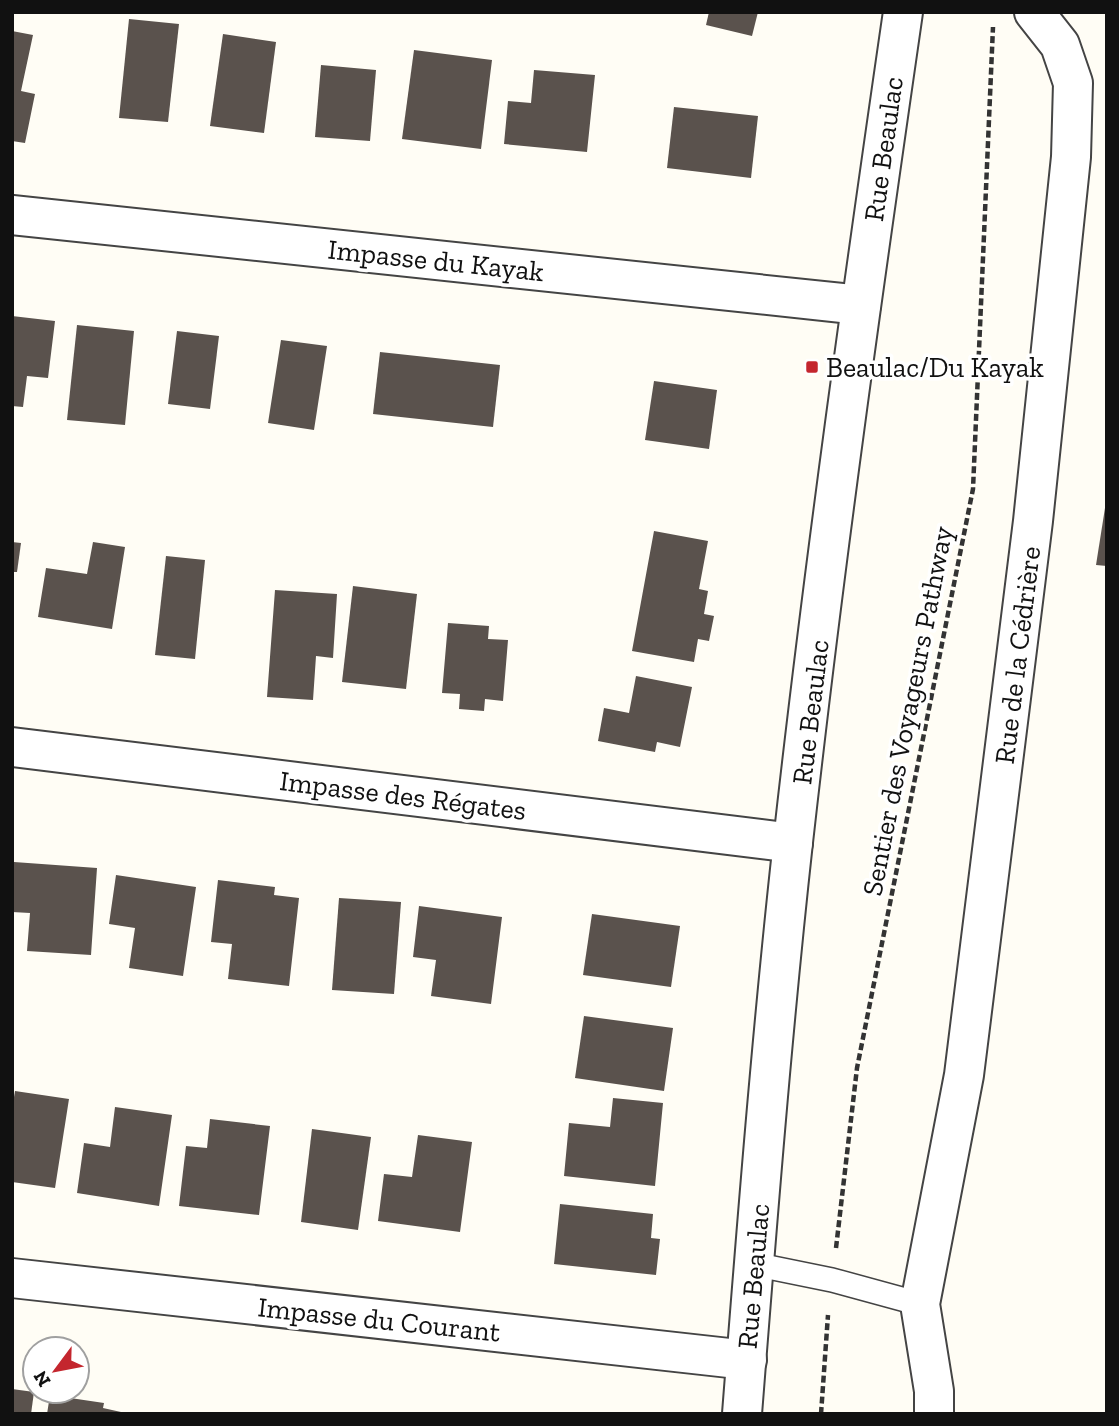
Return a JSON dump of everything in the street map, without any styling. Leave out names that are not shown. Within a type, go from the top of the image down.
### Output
[{"type":"street","name":"Rue Beaulac","points":[[742,1414],[753,1264],[793,843],[861,305],[903,12]]},
{"type":"street","name":"Rue de la Cédrière","points":[[934,1414],[934,1391],[920,1304],[964,1075],[1033,521],[1070,157],[1073,83],[1060,45],[1034,12]]},
{"type":"street","name":"Impasse du Kayak","points":[[12,215],[861,305]]},
{"type":"street","name":"Impasse des Régates","points":[[12,747],[793,843]]},
{"type":"street","name":"Impasse du Courant","points":[[12,1278],[747,1360]]},
{"type":"lane","points":[[753,1264],[832,1280],[920,1304]]},
{"type":"path","name":"Sentier des Voyageurs Pathway","points":[[821,1414],[824,1350],[857,1068],[973,489],[993,26]]},
{"type":"building","points":[[709,12],[758,12],[752,36],[706,25]]},
{"type":"building","points":[[129,19],[179,24],[168,122],[119,118]]},
{"type":"building","points":[[12,31],[33,35],[21,91],[35,94],[25,143],[12,141]]},
{"type":"building","points":[[223,34],[276,42],[264,133],[210,126]]},
{"type":"building","points":[[414,50],[492,60],[481,149],[402,139]]},
{"type":"building","points":[[321,65],[376,70],[370,141],[315,137]]},
{"type":"building","points":[[534,70],[595,75],[587,152],[504,144],[508,101],[531,103]]},
{"type":"building","points":[[674,107],[758,116],[751,178],[667,168]]},
{"type":"building","points":[[12,316],[55,321],[48,378],[27,376],[23,407],[12,406]]},
{"type":"building","points":[[77,325],[134,331],[125,425],[67,420]]},
{"type":"building","points":[[177,331],[219,336],[210,409],[168,404]]},
{"type":"building","points":[[281,340],[327,346],[314,430],[268,423]]},
{"type":"building","points":[[380,352],[500,365],[493,427],[373,414]]},
{"type":"building","points":[[654,381],[717,390],[709,449],[645,440]]},
{"type":"building","points":[[1107,508],[1107,566],[1096,565]]},
{"type":"building","points":[[654,531],[708,541],[699,589],[708,591],[704,614],[714,616],[709,641],[698,639],[694,662],[632,651]]},
{"type":"building","points":[[12,542],[21,543],[17,572],[12,572]]},
{"type":"building","points":[[93,542],[125,547],[112,629],[38,617],[46,568],[87,574]]},
{"type":"building","points":[[166,556],[205,560],[195,659],[155,655]]},
{"type":"building","points":[[353,586],[417,594],[406,689],[342,682]]},
{"type":"building","points":[[275,590],[337,594],[333,658],[316,656],[313,700],[267,697]]},
{"type":"building","points":[[448,623],[489,626],[488,639],[508,640],[503,701],[485,699],[484,711],[459,709],[460,694],[442,693]]},
{"type":"building","points":[[636,676],[692,687],[680,747],[657,742],[655,752],[598,741],[604,708],[629,713]]},
{"type":"building","points":[[14,862],[97,868],[91,955],[27,951],[30,913],[12,912]]},
{"type":"building","points":[[116,875],[196,887],[183,976],[129,968],[135,928],[109,924]]},
{"type":"building","points":[[218,880],[275,887],[274,895],[299,898],[289,986],[228,979],[232,944],[211,942]]},
{"type":"building","points":[[339,898],[401,902],[394,994],[332,990]]},
{"type":"building","points":[[419,906],[502,917],[491,1004],[431,996],[436,960],[413,957]]},
{"type":"building","points":[[592,914],[680,926],[671,987],[583,975]]},
{"type":"building","points":[[584,1016],[673,1028],[664,1091],[575,1078]]},
{"type":"building","points":[[15,1091],[69,1099],[55,1188],[12,1182],[12,1109]]},
{"type":"building","points":[[613,1098],[663,1103],[655,1186],[564,1176],[569,1123],[610,1127]]},
{"type":"building","points":[[115,1107],[172,1115],[159,1206],[77,1193],[84,1143],[110,1147]]},
{"type":"building","points":[[210,1119],[270,1126],[259,1215],[179,1206],[186,1146],[207,1148]]},
{"type":"building","points":[[312,1129],[371,1137],[358,1230],[301,1222]]},
{"type":"building","points":[[418,1135],[472,1142],[460,1232],[378,1221],[384,1174],[412,1177]]},
{"type":"building","points":[[560,1204],[653,1214],[651,1238],[660,1239],[656,1275],[554,1264]]},
{"type":"building","points":[[12,1389],[21,1390],[21,1405],[32,1405],[31,1414],[12,1414]]},
{"type":"building","points":[[91,1401],[104,1403],[103,1408],[130,1414],[47,1414],[48,1405],[91,1405]]},
{"type":"place","name":"Beaulac/Du Kayak","points":[[812,367]]}]
